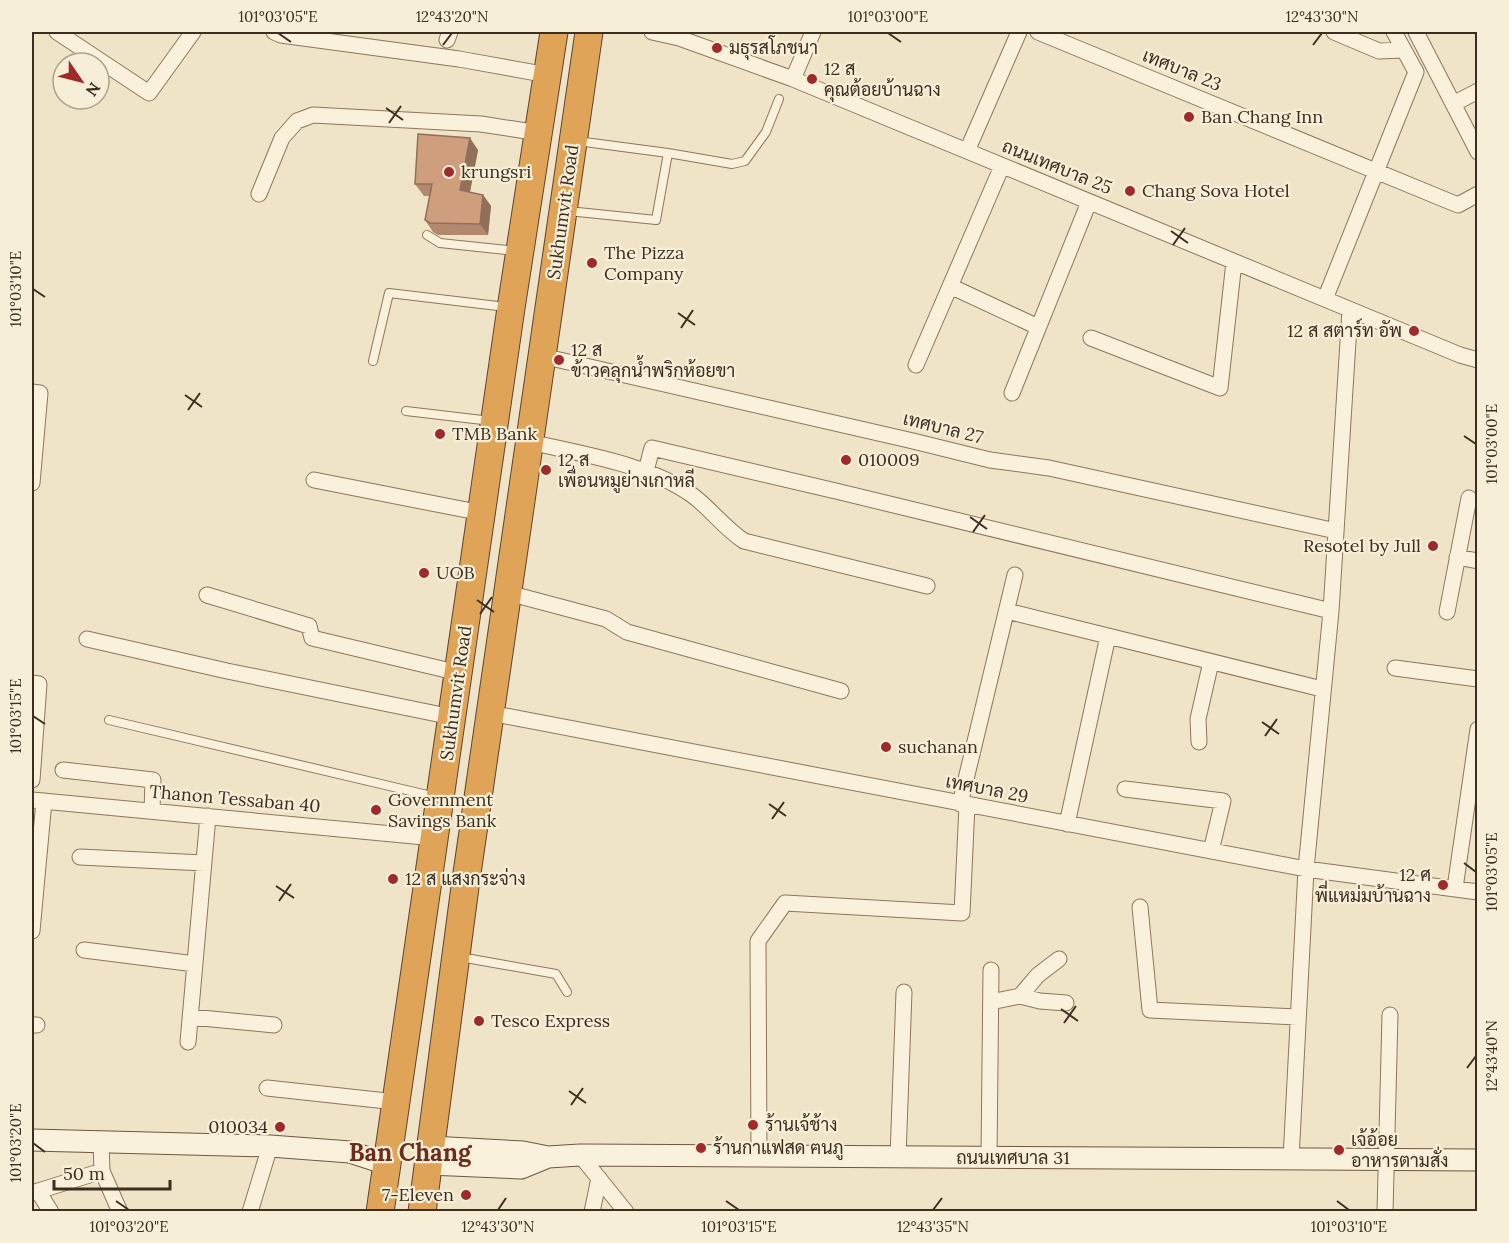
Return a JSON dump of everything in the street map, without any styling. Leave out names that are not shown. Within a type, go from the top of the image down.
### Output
[{"type":"highway","name":"Sukhumvit Road","points":[[380,1212],[511,308],[554,32]]},
{"type":"highway","name":"Sukhumvit Road","points":[[422,1212],[490,713],[589,32]]},
{"type":"highway","points":[[388,1155],[430,1156]]},
{"type":"main road","points":[[32,1140],[270,1146],[388,1155]]},
{"type":"main road","name":"ถนนเทศบาล 31","points":[[430,1156],[521,1168],[548,1157],[580,1155],[1478,1160]]},
{"type":"street","points":[[57,32],[149,93],[193,32]]},
{"type":"street","points":[[274,32],[282,35],[459,59],[548,75]]},
{"type":"street","name":"ถนนเทศบาล 25","points":[[652,32],[680,38],[793,80],[1460,355],[1478,360]]},
{"type":"street","points":[[793,80],[813,32]]},
{"type":"street","points":[[967,151],[1019,32]]},
{"type":"street","name":"เทศบาล 23","points":[[1038,32],[1458,205],[1478,194]]},
{"type":"street","points":[[1334,32],[1379,51],[1403,50]]},
{"type":"street","points":[[1325,299],[1416,72],[1394,32]]},
{"type":"street","points":[[1416,32],[1478,153]]},
{"type":"street","points":[[1453,104],[1478,92]]},
{"type":"street","points":[[260,194],[282,138],[297,121],[313,115],[481,124],[539,133]]},
{"type":"street","points":[[916,365],[1002,166]]},
{"type":"street","points":[[1012,393],[1089,202]]},
{"type":"street","points":[[1091,338],[1220,388],[1234,262]]},
{"type":"street","points":[[950,285],[1038,327]]},
{"type":"street","points":[[1291,1159],[1306,869],[1330,611],[1350,310]]},
{"type":"street","name":"เทศบาล 27","points":[[542,356],[990,460],[1049,468],[1336,531]]},
{"type":"street","points":[[32,392],[40,393],[32,483]]},
{"type":"street","points":[[530,442],[646,471],[691,494],[730,532],[744,541],[927,586]]},
{"type":"street","points":[[646,471],[652,448],[1330,611]]},
{"type":"street","points":[[314,480],[482,513]]},
{"type":"street","points":[[1447,612],[1469,498]]},
{"type":"street","points":[[1457,557],[1478,561]]},
{"type":"street","points":[[759,1156],[758,941],[785,903],[962,913],[964,805],[1016,575]]},
{"type":"street","points":[[508,593],[606,619],[627,632],[841,691]]},
{"type":"street","points":[[207,596],[309,626],[312,638],[459,673]]},
{"type":"street","points":[[1007,611],[1322,689]]},
{"type":"street","points":[[1066,824],[1108,636]]},
{"type":"street","points":[[87,639],[452,717]]},
{"type":"street","points":[[1199,742],[1198,719],[1211,662]]},
{"type":"street","points":[[1395,668],[1478,680]]},
{"type":"street","points":[[32,683],[39,684],[32,780]]},
{"type":"street","name":"เทศบาล 29","points":[[490,713],[1306,869],[1478,892]]},
{"type":"street","points":[[1455,888],[1478,729]]},
{"type":"street","points":[[63,770],[153,780],[152,811]]},
{"type":"street","points":[[1125,789],[1223,801],[1211,851]]},
{"type":"street","points":[[32,931],[38,800]]},
{"type":"street","name":"Thanon Tessaban 40","points":[[38,800],[435,838]]},
{"type":"street","points":[[188,1042],[208,816]]},
{"type":"street","points":[[80,856],[204,863]]},
{"type":"street","points":[[1140,907],[1150,1010],[1298,1017]]},
{"type":"street","points":[[84,950],[195,964]]},
{"type":"street","points":[[1020,996],[1038,975],[1059,959]]},
{"type":"street","points":[[989,1158],[992,970]]},
{"type":"street","points":[[898,1157],[904,992]]},
{"type":"street","points":[[991,1002],[1020,996],[1040,1001],[1066,1003]]},
{"type":"street","points":[[1385,1212],[1390,1015]]},
{"type":"street","points":[[190,1017],[274,1025]]},
{"type":"street","points":[[267,1088],[396,1102]]},
{"type":"street","points":[[101,1143],[102,1172],[120,1212]]},
{"type":"street","points":[[250,1212],[270,1146]]},
{"type":"street","points":[[580,1155],[626,1212]]},
{"type":"street","points":[[51,1212],[34,1192],[102,1172]]},
{"type":"street","points":[[592,1212],[599,1178]]},
{"type":"lane","points":[[573,141],[732,164],[745,161],[766,132],[779,99]]},
{"type":"lane","points":[[563,210],[657,220],[668,153]]},
{"type":"lane","points":[[427,235],[440,243],[520,251]]},
{"type":"lane","points":[[373,361],[389,293],[511,308]]},
{"type":"lane","points":[[406,411],[495,422]]},
{"type":"lane","points":[[109,720],[440,798]]},
{"type":"lane","points":[[456,956],[556,974],[567,992]]},
{"type":"building","points":[[418,134],[470,138],[460,190],[483,195],[480,224],[430,223],[425,220],[432,184],[415,184]]},
{"type":"place","name":"มธุรสโภชนา","points":[[717,48]]},
{"type":"place","name":"12 ส คุณต้อยบ้านฉาง","points":[[812,79]]},
{"type":"place","name":"Ban Chang Inn","points":[[1189,117]]},
{"type":"place","name":"krungsri","points":[[449,172]]},
{"type":"place","name":"Chang Sova Hotel","points":[[1130,191]]},
{"type":"place","name":"The Pizza Company","points":[[592,263]]},
{"type":"place","name":"12 ส สตาร์ท อัพ","points":[[1414,331]]},
{"type":"place","name":"12 ส ข้าวคลุกน้ำพริกห้อยขา","points":[[559,360]]},
{"type":"place","name":"TMB Bank","points":[[440,434]]},
{"type":"place","name":"010009","points":[[846,460]]},
{"type":"place","name":"12 ส เพื่อนหมูย่างเกาหลี","points":[[546,470]]},
{"type":"place","name":"Resotel by Jull","points":[[1433,546]]},
{"type":"place","name":"UOB","points":[[424,573]]},
{"type":"place","name":"suchanan","points":[[886,747]]},
{"type":"place","name":"Government Savings Bank","points":[[376,810]]},
{"type":"place","name":"12 ส แสงกระจ่าง","points":[[393,879]]},
{"type":"place","name":"12 ศ พี่แหม่มบ้านฉาง","points":[[1443,885]]},
{"type":"place","name":"Tesco Express","points":[[479,1021]]},
{"type":"place","name":"ร้านเจ้ช้าง","points":[[753,1125]]},
{"type":"place","name":"010034","points":[[280,1127]]},
{"type":"place","name":"ร้านกาแฟสด ฅนภู","points":[[701,1148]]},
{"type":"place","name":"เจ้อ้อย อาหารตามสั่ง","points":[[1339,1150]]},
{"type":"place","name":"7-Eleven","points":[[466,1195]]},
{"type":"district","name":"Ban Chang","points":[[410,1153]]}]
